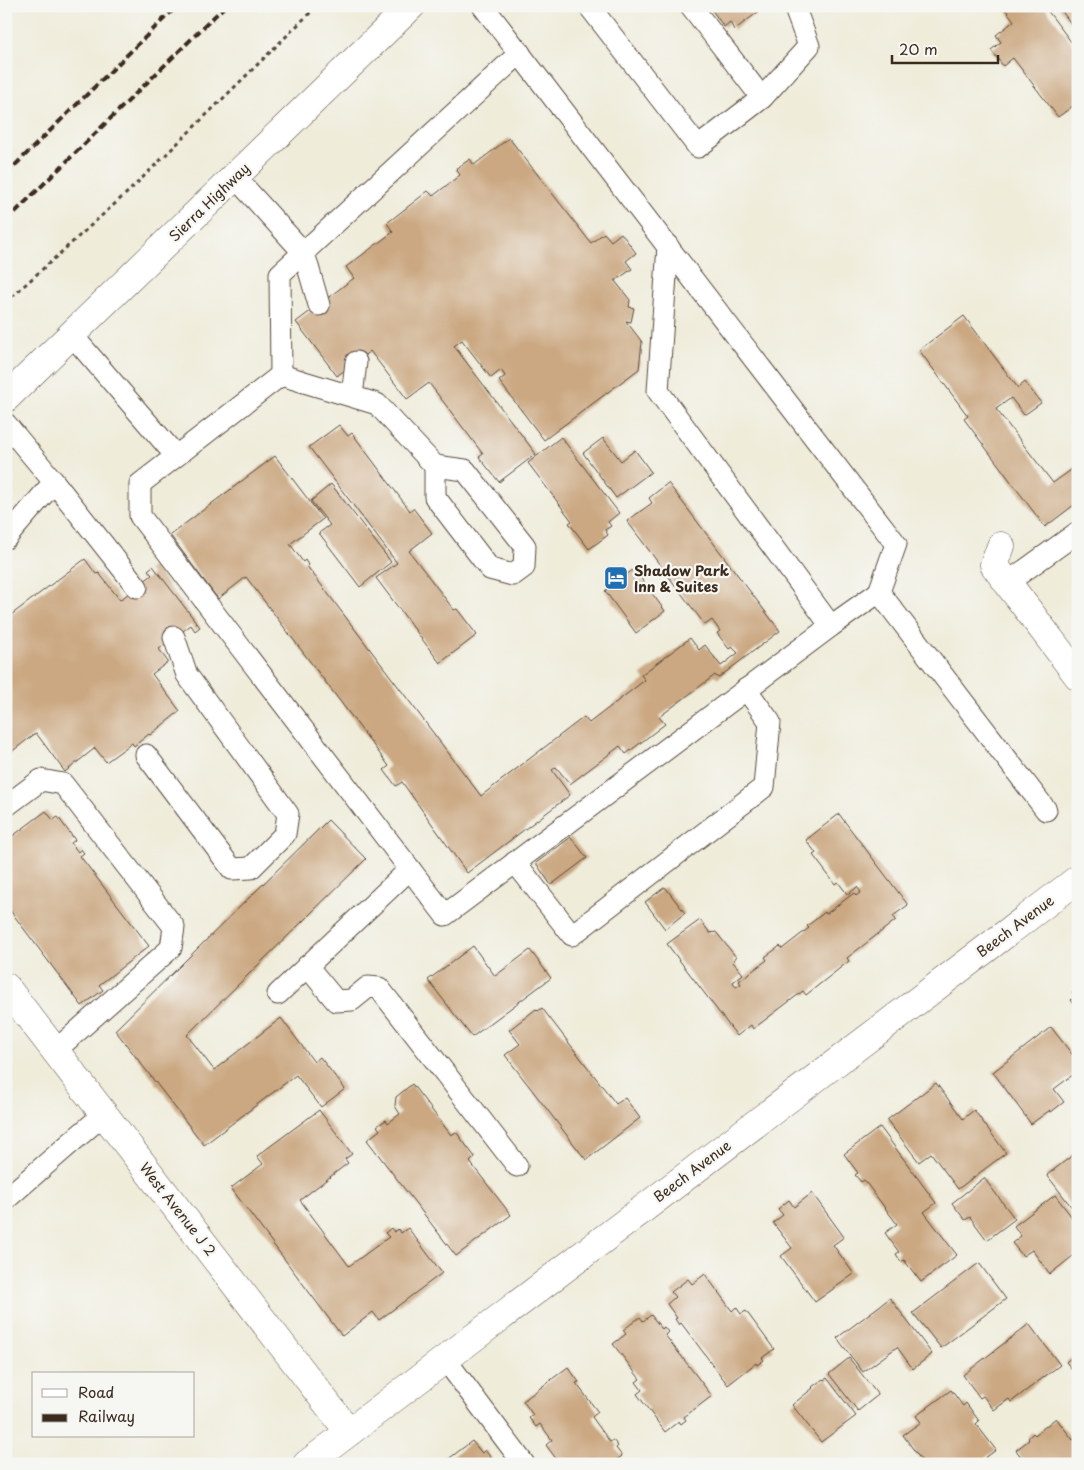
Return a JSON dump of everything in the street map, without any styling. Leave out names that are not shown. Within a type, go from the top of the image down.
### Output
[{"type":"street","name":"Sierra Highway","points":[[6,398],[411,6]]},
{"type":"street","points":[[1001,546],[994,565],[1078,676]]},
{"type":"street","name":"Beech Avenue","points":[[306,1464],[1078,878]]},
{"type":"street","name":"West Avenue J 2","points":[[6,987],[349,1432]]},
{"type":"lane","points":[[281,375],[140,484],[140,516],[445,915],[830,626],[879,592],[896,544],[483,6]]},
{"type":"lane","points":[[589,6],[698,147],[762,98],[809,46],[794,6]]},
{"type":"lane","points":[[691,6],[762,98]]},
{"type":"lane","points":[[281,375],[280,274],[520,53]]},
{"type":"lane","points":[[235,177],[304,252],[319,304]]},
{"type":"lane","points":[[668,246],[658,392],[830,626]]},
{"type":"lane","points":[[72,335],[176,456]]},
{"type":"lane","points":[[352,396],[356,362]]},
{"type":"lane","points":[[281,375],[377,404],[435,466],[465,470],[525,546],[524,568],[514,575],[490,569],[435,497],[435,466]]},
{"type":"lane","points":[[6,424],[137,587]]},
{"type":"lane","points":[[6,538],[54,482]]},
{"type":"lane","points":[[1007,583],[1078,532]]},
{"type":"lane","points":[[879,592],[1046,810]]},
{"type":"lane","points":[[146,755],[232,869],[251,868],[285,834],[288,814],[187,676],[174,637]]},
{"type":"lane","points":[[515,862],[572,935],[764,787],[770,722],[746,690]]},
{"type":"lane","points":[[6,806],[41,780],[63,784],[174,927],[171,948],[55,1050]]},
{"type":"lane","points":[[278,994],[410,869]]},
{"type":"lane","points":[[307,966],[336,1001],[352,1000],[368,988],[379,988],[517,1166]]},
{"type":"lane","points":[[6,1199],[104,1114]]},
{"type":"lane","points":[[445,1359],[524,1464]]},
{"type":"path","points":[[6,302],[128,191],[317,6]]},
{"type":"building","points":[[709,6],[766,6],[734,30],[730,22],[724,27]]},
{"type":"building","points":[[1003,6],[1044,6],[1078,51],[1078,104],[1058,117],[1013,58],[1003,66],[991,50],[1001,42],[996,35],[1014,21]]},
{"type":"building","points":[[1058,6],[1078,6],[1078,33]]},
{"type":"building","points":[[509,138],[591,243],[604,233],[611,241],[621,233],[636,253],[626,261],[632,269],[615,281],[630,300],[629,307],[634,308],[631,322],[626,321],[642,342],[639,369],[544,440],[499,381],[505,376],[501,370],[491,378],[462,340],[454,346],[536,454],[499,482],[479,457],[483,454],[429,383],[407,399],[370,351],[337,376],[296,322],[354,278],[346,267],[393,232],[387,223],[428,191],[433,196],[460,175],[456,169],[470,159],[474,165]]},
{"type":"building","points":[[964,316],[1018,388],[1025,382],[1041,403],[1024,415],[1011,398],[996,409],[1053,483],[1078,465],[1078,502],[1045,527],[964,419],[968,416],[919,350]]},
{"type":"building","points":[[339,425],[348,436],[352,433],[410,511],[413,508],[432,533],[409,551],[454,610],[457,609],[477,635],[440,663],[376,578],[397,563],[309,447]]},
{"type":"building","points":[[561,437],[619,513],[608,522],[611,526],[605,530],[608,535],[589,549],[569,523],[572,521],[528,463]]},
{"type":"building","points":[[603,438],[621,461],[635,450],[651,472],[616,498],[583,453]]},
{"type":"building","points":[[275,456],[323,519],[290,544],[303,562],[305,560],[307,566],[481,796],[584,717],[589,723],[645,680],[641,675],[690,638],[699,650],[705,645],[721,666],[738,653],[732,647],[729,649],[717,633],[720,631],[712,620],[705,625],[627,521],[652,503],[649,498],[668,483],[780,631],[718,678],[715,675],[659,717],[665,724],[626,754],[620,746],[570,784],[556,767],[552,770],[570,795],[467,873],[402,782],[396,786],[384,770],[389,766],[246,577],[218,599],[170,535]]},
{"type":"building","points":[[331,484],[391,562],[360,587],[319,533],[330,525],[311,501]]},
{"type":"building","points":[[85,559],[96,574],[99,573],[120,600],[152,575],[148,570],[153,566],[200,627],[195,631],[191,625],[159,649],[168,662],[152,674],[180,711],[150,735],[134,746],[132,743],[106,762],[95,748],[65,772],[36,733],[6,756],[6,642],[8,641],[6,638],[6,621],[11,615]]},
{"type":"building","points":[[634,569],[665,611],[636,633],[605,591]]},
{"type":"building","points":[[46,811],[53,820],[58,817],[75,840],[71,843],[78,852],[81,849],[84,853],[80,856],[149,946],[99,985],[103,990],[82,1006],[6,905],[6,841]]},
{"type":"building","points":[[839,814],[908,905],[893,916],[896,920],[847,958],[849,961],[806,995],[803,991],[753,1029],[751,1025],[737,1036],[667,944],[700,920],[710,933],[716,932],[736,957],[733,962],[743,974],[733,982],[736,987],[741,984],[739,981],[767,960],[765,957],[780,946],[782,949],[809,928],[807,926],[825,912],[826,914],[854,893],[856,896],[861,892],[857,887],[848,895],[838,882],[835,884],[813,855],[816,853],[806,840]]},
{"type":"building","points":[[328,820],[366,859],[187,1035],[214,1070],[281,1018],[314,1062],[320,1057],[345,1089],[321,1107],[296,1075],[204,1145],[115,1030]]},
{"type":"building","points":[[571,837],[587,858],[551,885],[536,863]]},
{"type":"building","points":[[665,887],[685,913],[665,929],[645,902]]},
{"type":"building","points":[[473,946],[495,976],[530,950],[551,978],[472,1037],[428,980]]},
{"type":"building","points":[[1078,988],[1078,1009],[1071,1000],[1076,996],[1072,992]]},
{"type":"building","points":[[542,1008],[616,1104],[625,1098],[640,1118],[586,1160],[505,1055],[520,1044],[509,1030],[536,1009],[538,1011]]},
{"type":"building","points":[[1051,1027],[1078,1062],[1078,1071],[1054,1089],[1064,1102],[1031,1124],[993,1072]]},
{"type":"building","points":[[936,1083],[963,1119],[974,1110],[1006,1153],[958,1189],[931,1153],[919,1162],[887,1120]]},
{"type":"building","points":[[412,1084],[451,1135],[456,1132],[475,1157],[470,1162],[511,1215],[456,1256],[367,1140],[380,1130],[377,1126],[386,1120],[388,1123],[400,1114],[395,1106],[396,1097]]},
{"type":"building","points":[[319,1110],[352,1154],[345,1159],[348,1163],[300,1200],[349,1266],[389,1237],[385,1233],[391,1228],[394,1232],[398,1229],[401,1233],[408,1228],[442,1273],[379,1320],[373,1312],[342,1336],[231,1188],[263,1164],[257,1156]]},
{"type":"building","points":[[880,1127],[936,1203],[924,1212],[957,1255],[921,1282],[904,1260],[901,1262],[896,1254],[899,1252],[885,1233],[897,1224],[864,1180],[861,1182],[855,1175],[858,1173],[844,1154]]},
{"type":"building","points":[[1078,1151],[1078,1205],[1073,1209],[1047,1175]]},
{"type":"building","points":[[984,1178],[1015,1219],[987,1240],[970,1217],[965,1220],[952,1203]]},
{"type":"building","points":[[812,1193],[844,1237],[833,1245],[854,1274],[815,1302],[781,1256],[792,1248],[773,1223],[783,1215],[778,1209],[789,1200],[794,1207]]},
{"type":"building","points":[[1055,1195],[1078,1225],[1078,1252],[1050,1274],[1032,1250],[1023,1256],[1012,1243],[1021,1236],[1014,1226]]},
{"type":"building","points":[[979,1263],[1006,1299],[941,1348],[913,1313]]},
{"type":"building","points":[[705,1274],[732,1311],[736,1307],[741,1314],[746,1311],[774,1349],[762,1358],[764,1360],[757,1365],[756,1363],[728,1385],[681,1323],[679,1325],[675,1319],[677,1318],[667,1304],[675,1297],[671,1292],[688,1279],[692,1284]]},
{"type":"building","points":[[890,1298],[932,1354],[913,1369],[897,1347],[863,1372],[837,1338]]},
{"type":"building","points":[[651,1315],[662,1329],[664,1327],[668,1332],[665,1335],[712,1396],[684,1417],[686,1420],[681,1424],[679,1421],[665,1432],[637,1394],[642,1390],[636,1382],[640,1379],[613,1344],[626,1334],[623,1330],[640,1317],[643,1321]]},
{"type":"building","points":[[1029,1324],[1060,1365],[1011,1402],[1009,1399],[994,1410],[983,1396],[980,1398],[963,1375]]},
{"type":"building","points":[[1078,1352],[1078,1377],[1066,1362]]},
{"type":"building","points":[[849,1358],[878,1395],[858,1411],[829,1374]]},
{"type":"building","points":[[568,1367],[579,1382],[576,1383],[598,1412],[592,1417],[610,1442],[613,1440],[618,1446],[616,1448],[622,1456],[611,1464],[560,1464],[546,1445],[552,1440],[540,1424],[536,1427],[529,1418],[533,1415],[523,1401]]},
{"type":"building","points":[[827,1378],[856,1416],[821,1442],[792,1405],[812,1387]]},
{"type":"building","points":[[951,1390],[963,1406],[966,1403],[979,1421],[976,1424],[996,1450],[985,1458],[989,1464],[924,1464],[903,1435],[921,1422],[916,1416]]},
{"type":"building","points":[[1056,1418],[1073,1440],[1078,1437],[1078,1464],[1026,1464],[1016,1450],[1029,1440],[1028,1438],[1033,1433],[1035,1435]]},
{"type":"building","points":[[472,1441],[482,1453],[485,1450],[492,1459],[488,1462],[489,1464],[442,1464]]},
{"type":"railway","points":[[6,174],[177,6]]},
{"type":"railway","points":[[6,221],[225,6]]},
{"type":"place","name":"Shadow Park Inn & Suites","points":[[616,578]]}]
